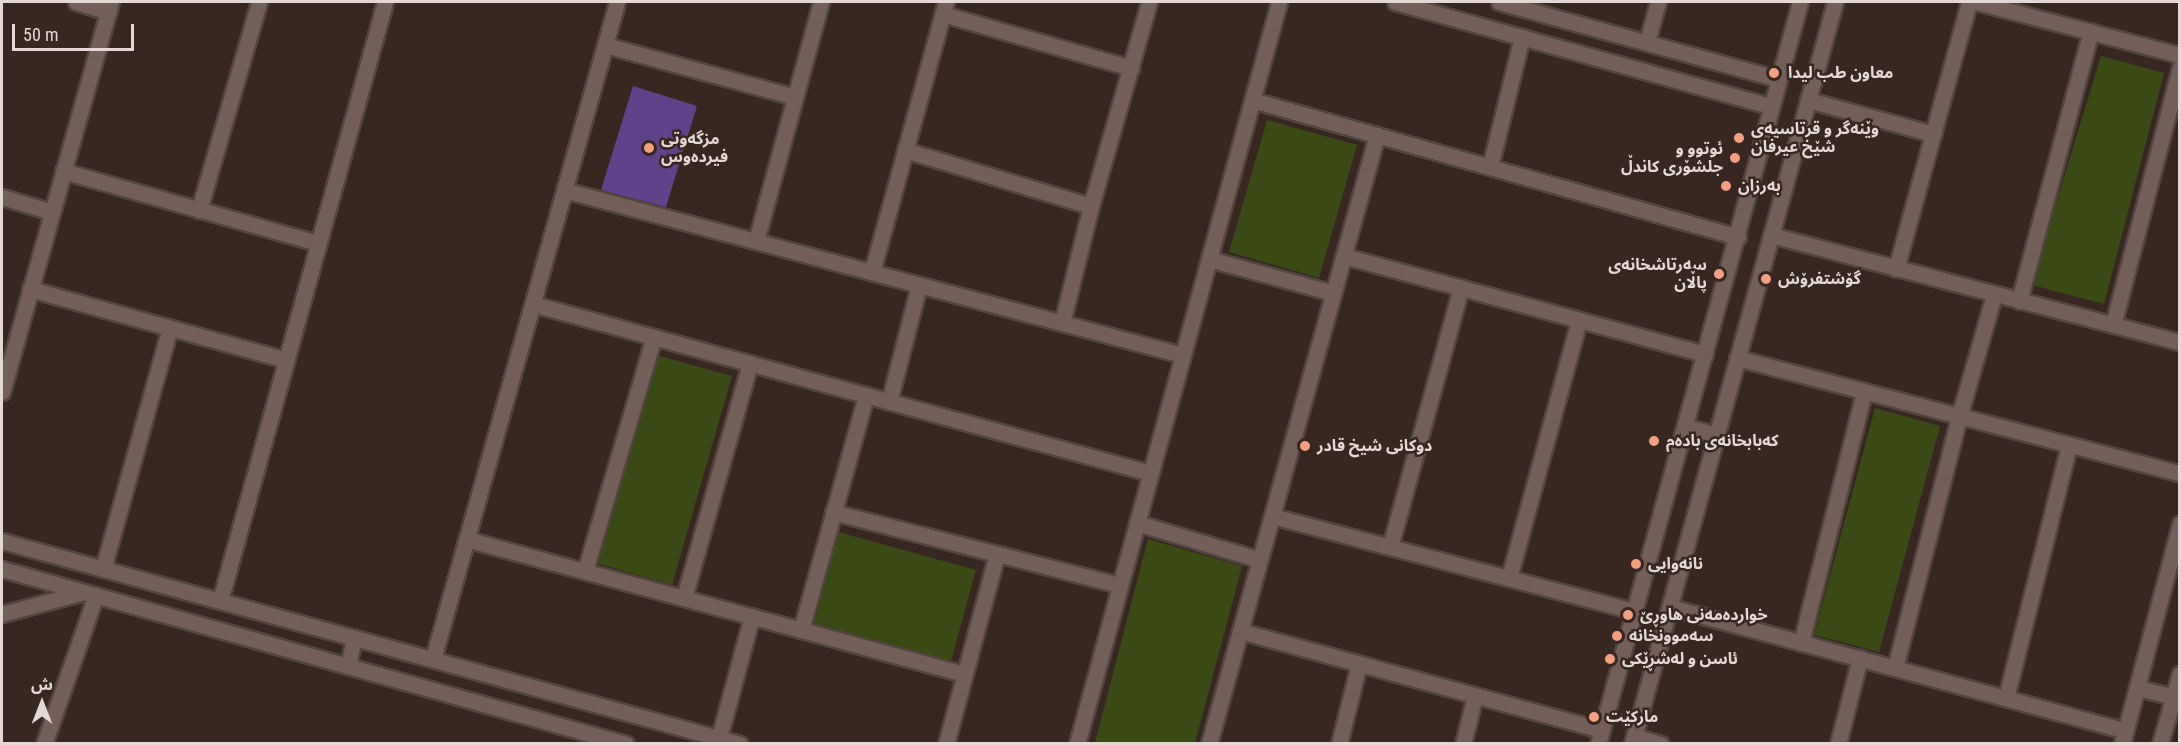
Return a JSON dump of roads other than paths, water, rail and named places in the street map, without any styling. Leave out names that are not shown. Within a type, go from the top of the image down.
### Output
[{"type":"street","points":[[2,392],[110,7],[76,2]]},
{"type":"street","points":[[199,210],[259,2]]},
{"type":"street","points":[[220,601],[385,2]]},
{"type":"street","points":[[433,659],[617,2]]},
{"type":"street","points":[[756,241],[821,2]]},
{"type":"street","points":[[1062,323],[1091,206],[1149,2]]},
{"type":"street","points":[[1077,744],[1279,2]]},
{"type":"street","points":[[1395,2],[1771,106]]},
{"type":"street","points":[[1499,2],[1778,79]]},
{"type":"street","points":[[1647,42],[1658,2]]},
{"type":"street","points":[[1240,631],[1475,695],[1600,737],[1738,237],[1800,2]]},
{"type":"street","points":[[1661,744],[1633,740],[1835,2]]},
{"type":"street","points":[[1896,269],[1969,2]]},
{"type":"street","points":[[1976,2],[2180,55]]},
{"type":"street","points":[[872,272],[945,8],[1131,68]]},
{"type":"street","points":[[2019,301],[2091,32]]},
{"type":"street","points":[[1490,167],[1522,37]]},
{"type":"street","points":[[604,45],[795,97]]},
{"type":"street","points":[[2112,325],[2180,67]]},
{"type":"street","points":[[1252,100],[1738,237]]},
{"type":"street","points":[[1808,100],[1933,134]]},
{"type":"street","points":[[1209,744],[1377,135]]},
{"type":"street","points":[[905,150],[1091,206]]},
{"type":"street","points":[[63,171],[317,243]]},
{"type":"street","points":[[564,190],[1182,355]]},
{"type":"street","points":[[2,198],[52,212]]},
{"type":"street","points":[[1771,235],[2180,342]]},
{"type":"street","points":[[1344,256],[1705,354]]},
{"type":"street","points":[[1209,259],[1333,293]]},
{"type":"street","points":[[889,402],[919,285]]},
{"type":"street","points":[[1390,547],[1461,288]]},
{"type":"street","points":[[30,289],[286,360]]},
{"type":"street","points":[[1895,668],[1959,417],[1994,295]]},
{"type":"street","points":[[533,304],[1150,473]]},
{"type":"street","points":[[1509,578],[1579,320]]},
{"type":"street","points":[[103,569],[170,328]]},
{"type":"street","points":[[585,571],[654,337]]},
{"type":"street","points":[[1737,358],[1959,417],[2180,472]]},
{"type":"street","points":[[684,598],[750,363]]},
{"type":"street","points":[[1801,642],[1864,392]]},
{"type":"street","points":[[801,630],[866,395]]},
{"type":"street","points":[[1685,426],[1716,435]]},
{"type":"street","points":[[2007,698],[2069,445]]},
{"type":"street","points":[[833,512],[1120,585]]},
{"type":"street","points":[[1272,516],[1635,611]]},
{"type":"street","points":[[1137,523],[1260,560]]},
{"type":"street","points":[[1670,607],[2007,698],[2123,737],[2138,688],[2180,524]]},
{"type":"street","points":[[466,538],[964,674]]},
{"type":"street","points":[[2,541],[741,744]]},
{"type":"street","points":[[946,744],[998,554]]},
{"type":"street","points":[[2,569],[626,744]]},
{"type":"street","points":[[2,615],[90,593]]},
{"type":"street","points":[[44,744],[90,593]]},
{"type":"street","points":[[719,738],[753,616]]},
{"type":"street","points":[[348,666],[354,638]]},
{"type":"street","points":[[1838,744],[1860,658]]},
{"type":"street","points":[[1339,744],[1359,664]]},
{"type":"street","points":[[2160,744],[2180,675]]},
{"type":"street","points":[[2138,688],[2173,697]]},
{"type":"street","points":[[1463,744],[1475,695]]},
{"type":"place","name":"معاون طب لیدا","points":[[1774,73]]},
{"type":"place","name":"وێنەگر و قڕتاسیەی شێخ عیرفان","points":[[1739,138]]},
{"type":"place","name":"مزگە‌وتی فیردە‌وس","points":[[649,148]]},
{"type":"place","name":"ئوتوو و جلشۆری کاندڵ","points":[[1735,158]]},
{"type":"place","name":"بەرزان","points":[[1726,186]]},
{"type":"place","name":"سەرتاشخانەی پاڵان","points":[[1719,274]]},
{"type":"place","name":"گۆشتفرۆش","points":[[1766,279]]},
{"type":"place","name":"کەبابخانەی بادەم","points":[[1654,441]]},
{"type":"place","name":"دوکانی شیخ قادر","points":[[1305,446]]},
{"type":"place","name":"نانەوایی","points":[[1636,564]]},
{"type":"place","name":"خواردەمەنی هاوڕێ","points":[[1628,615]]},
{"type":"place","name":"سەموونخانە","points":[[1617,636]]},
{"type":"place","name":"ئاسن و لەشڕێکی","points":[[1610,659]]},
{"type":"place","name":"مارکێت","points":[[1594,717]]}]
